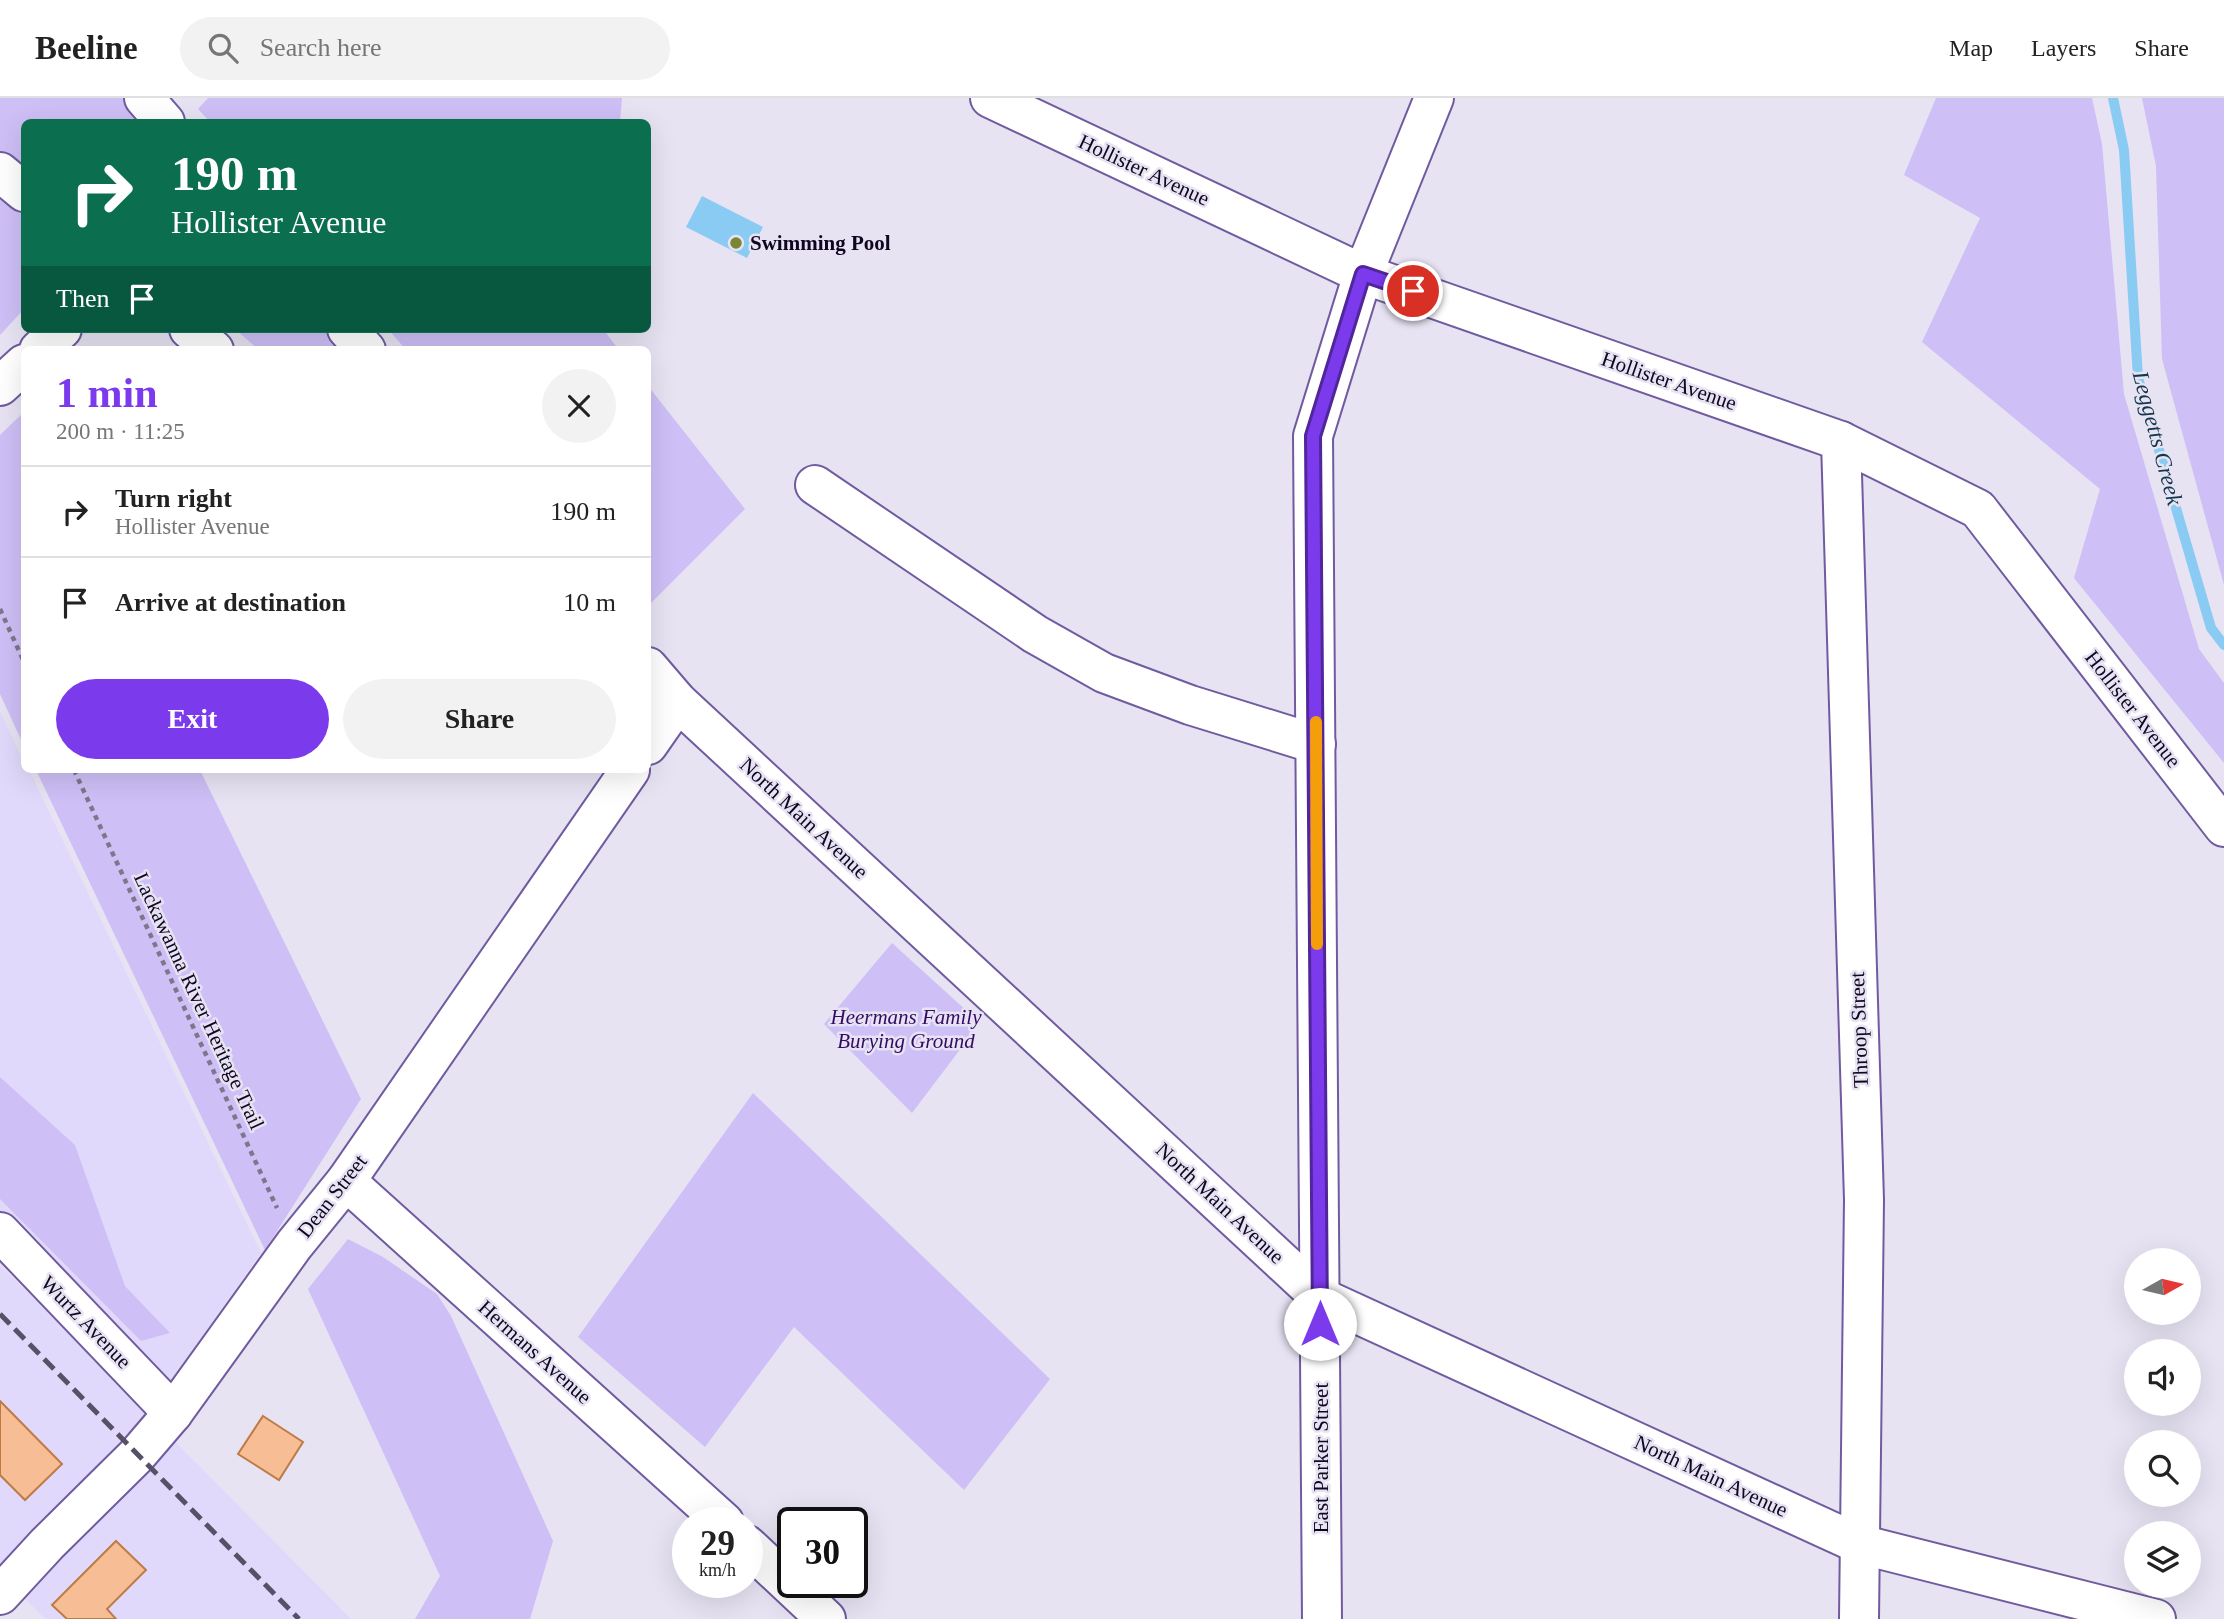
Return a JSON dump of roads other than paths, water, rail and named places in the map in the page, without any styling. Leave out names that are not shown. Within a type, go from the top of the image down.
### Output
[{"type":"street","points":[[144,98],[162,119]]},
{"type":"street","name":"Hollister Avenue","points":[[990,98],[1363,274],[1841,441],[1978,509],[2224,827]]},
{"type":"street","name":"East Parker Street","points":[[1322,1619],[1313,436],[1363,274],[1434,98]]},
{"type":"street","points":[[0,172],[21,190]]},
{"type":"street","points":[[43,346],[58,333]]},
{"type":"street","points":[[193,333],[209,346]]},
{"type":"street","points":[[351,333],[362,346]]},
{"type":"street","points":[[0,386],[21,366]]},
{"type":"street","name":"Throop Street","points":[[1841,441],[1864,1200],[1859,1619]]},
{"type":"street","points":[[815,485],[1035,634],[1104,673],[1190,705],[1316,744]]},
{"type":"street","name":"North Main Avenue","points":[[651,672],[663,694],[1320,1297],[1859,1544],[2156,1619]]},
{"type":"street","points":[[651,735],[663,694]]},
{"type":"street","name":"Dean Street","points":[[0,1595],[47,1544],[138,1455],[173,1413],[294,1245],[346,1181],[628,773]]},
{"type":"street","name":"Hermans Avenue","points":[[346,1181],[707,1507]]},
{"type":"street","name":"Wurtz Avenue","points":[[0,1231],[173,1413]]},
{"type":"street","points":[[763,1560],[826,1619]]},
{"type":"street","points":[[0,1611],[7,1619]]},
{"type":"water","name":"Swimming Pool","points":[[702,196],[763,227],[747,258],[686,227]]},
{"type":"waterway","name":"Leggetts Creek","points":[[2113,98],[2124,150],[2138,378],[2211,628],[2224,645]]},
{"type":"railway","points":[[0,1314],[299,1619]]},
{"type":"place","name":"Swimming Pool","points":[[736,243]]},
{"type":"park label","name":"Heermans Family Burying Ground","points":[[906,1029]]}]
